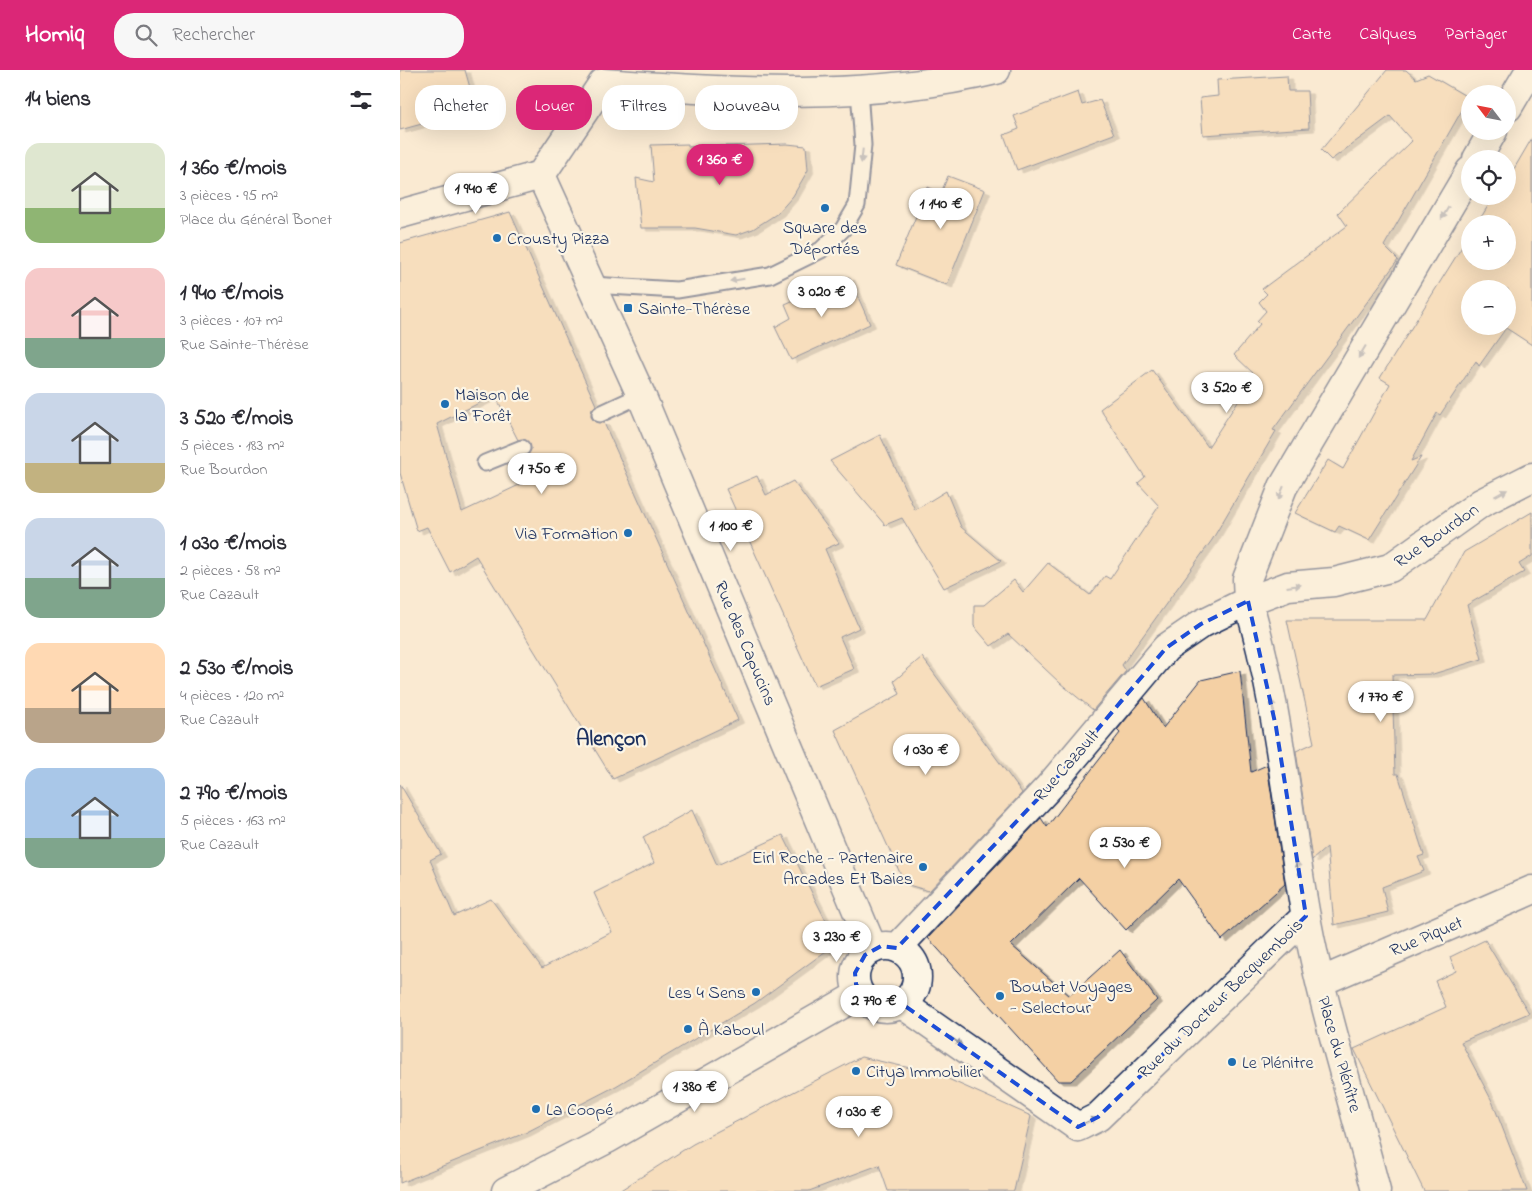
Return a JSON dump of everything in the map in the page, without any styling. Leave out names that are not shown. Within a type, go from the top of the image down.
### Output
[{"type":"street","points":[[400,214],[541,175],[599,76],[697,90],[859,90],[971,76],[996,70]]},
{"type":"street","points":[[1516,94],[1530,70]]},
{"type":"street","name":"Rue des Capucins","points":[[541,175],[641,395],[885,948]]},
{"type":"street","name":"Rue du Docteur Becquembois","points":[[902,1004],[1078,1127],[1098,1117],[1306,916],[1276,727],[1260,642],[1248,601],[1247,579],[1283,487],[1461,186]]},
{"type":"street","name":"Rue Bourdon","points":[[1248,601],[1288,586],[1334,582],[1390,568],[1481,503],[1532,477]]},
{"type":"street","name":"Rue Cazault","points":[[885,948],[1049,787],[1166,648],[1201,624],[1248,601]]},
{"type":"street","name":"Rue Piquet","points":[[1320,982],[1532,890]]},
{"type":"street","name":"Place du Plénître","points":[[1306,916],[1320,982],[1376,1191]]},
{"type":"street","points":[[885,948],[906,953],[917,970],[915,989],[902,1004],[883,1008],[866,1001],[860,994],[855,973],[865,955],[885,948]]},
{"type":"street","points":[[506,1191],[607,1139],[860,994]]},
{"type":"lane","points":[[591,285],[677,290],[770,275],[821,250],[843,230],[857,205],[863,145],[859,90]]},
{"type":"lane","points":[[600,414],[641,395]]},
{"type":"lane","points":[[485,464],[522,448]]},
{"type":"highlighted area","points":[[1248,601],[1276,727],[1306,916],[1098,1117],[1078,1127],[902,1004],[883,1008],[866,1001],[856,984],[855,973],[865,955],[881,946],[897,948],[1049,787],[1166,648],[1201,624]]},
{"type":"building","points":[[400,70],[465,70],[469,85],[415,85],[415,126],[400,130]]},
{"type":"building","points":[[1387,70],[1406,70],[1416,79],[1428,74],[1461,93],[1461,112],[1384,246],[1398,260],[1273,430],[1276,431],[1212,540],[1122,665],[1126,671],[1093,710],[1060,683],[1008,634],[991,646],[974,626],[974,605],[984,605],[1014,580],[1023,592],[1048,563],[1090,595],[1105,576],[1110,579],[1159,506],[1138,483],[1145,477],[1100,409],[1152,370],[1208,447],[1255,375],[1234,355],[1260,324],[1257,321],[1266,311],[1259,302],[1267,294],[1262,289],[1347,226],[1338,213],[1412,141],[1390,116],[1331,160],[1321,150]]},
{"type":"building","points":[[1287,76],[1288,91],[1307,91],[1309,128],[1203,135],[1200,98],[1218,96],[1217,80]]},
{"type":"building","points":[[1078,92],[1082,105],[1100,100],[1114,134],[1017,170],[1004,135],[1019,129],[1014,116]]},
{"type":"building","points":[[1532,138],[1532,345],[1516,335],[1516,280],[1461,280],[1461,335],[1501,335],[1479,366],[1476,361],[1440,415],[1437,413],[1411,461],[1421,457],[1369,540],[1339,526],[1335,532],[1295,513],[1328,460],[1343,469],[1390,384],[1380,378],[1461,248],[1461,270],[1516,270],[1516,215],[1482,215],[1489,205],[1516,205],[1516,165]]},
{"type":"building","points":[[688,144],[688,147],[787,144],[806,146],[808,170],[793,196],[778,213],[753,229],[736,235],[695,228],[641,228],[636,178],[654,182],[651,145]]},
{"type":"building","points":[[948,176],[985,190],[947,285],[896,265],[928,187],[941,193]]},
{"type":"building","points":[[510,212],[596,405],[592,409],[591,417],[595,422],[604,423],[738,720],[613,779],[476,556],[450,572],[427,527],[417,531],[400,473],[400,243]],"holes":[[[495,395],[518,440],[524,439],[530,444],[531,450],[526,456],[536,477],[462,512],[437,424]]]},
{"type":"building","points":[[849,277],[870,324],[791,360],[775,327],[791,318],[785,304]]},
{"type":"building","points":[[880,435],[915,510],[946,491],[961,527],[1001,561],[944,588],[902,518],[885,525],[830,461]]},
{"type":"building","points":[[757,476],[766,495],[793,481],[839,543],[825,549],[859,628],[840,637],[854,669],[815,686],[726,489]]},
{"type":"building","points":[[1532,512],[1532,556],[1519,564],[1524,572],[1467,605],[1482,659],[1433,674],[1392,675],[1395,774],[1398,774],[1424,855],[1418,857],[1424,871],[1382,887],[1388,912],[1334,925],[1327,847],[1312,860],[1296,751],[1314,743],[1287,620],[1427,620],[1464,552]]},
{"type":"building","points":[[922,657],[1022,793],[929,891],[905,884],[835,730],[900,694],[894,681]]},
{"type":"building","points":[[1240,671],[1251,772],[1267,765],[1285,884],[1222,940],[1178,879],[1126,930],[1079,878],[1011,945],[1069,996],[1120,950],[1157,1000],[1071,1081],[1058,1081],[928,938],[1041,818],[1047,827],[1120,733],[1117,730],[1144,698],[1163,728],[1201,680]]},
{"type":"building","points":[[400,784],[441,854],[430,860],[454,916],[491,899],[542,968],[612,932],[594,893],[654,863],[643,837],[692,810],[717,865],[783,835],[837,943],[755,1003],[616,1086],[525,1133],[400,1183]]},
{"type":"building","points":[[1485,940],[1529,1013],[1461,1042],[1492,1101],[1527,1191],[1424,1191],[1354,1049],[1446,1007],[1435,981],[1456,971],[1450,957]]},
{"type":"building","points":[[861,1057],[937,1074],[1031,1116],[1014,1191],[888,1191],[879,1165],[809,1191],[619,1191],[693,1144]]},
{"type":"place","name":"Square des Déportés","points":[[825,208]]},
{"type":"place","name":"Crousty Pizza","points":[[497,238]]},
{"type":"place","name":"Sainte-Thérèse","points":[[628,308]]},
{"type":"place","name":"Maison de la Forêt","points":[[445,404]]},
{"type":"place","name":"Via Formation","points":[[628,533]]},
{"type":"place","name":"Eirl Roche - Partenaire Arcades Et Baies","points":[[923,867]]},
{"type":"place","name":"Les 4 Sens","points":[[756,992]]},
{"type":"place","name":"Boubet Voyages - Selectour","points":[[1000,996]]},
{"type":"place","name":"À Kaboul","points":[[688,1029]]},
{"type":"place","name":"Le Plénitre","points":[[1232,1062]]},
{"type":"place","name":"Citya Immobilier","points":[[856,1071]]},
{"type":"place","name":"La Coopé","points":[[536,1109]]},
{"type":"district","name":"Alençon","points":[[611,737]]}]
